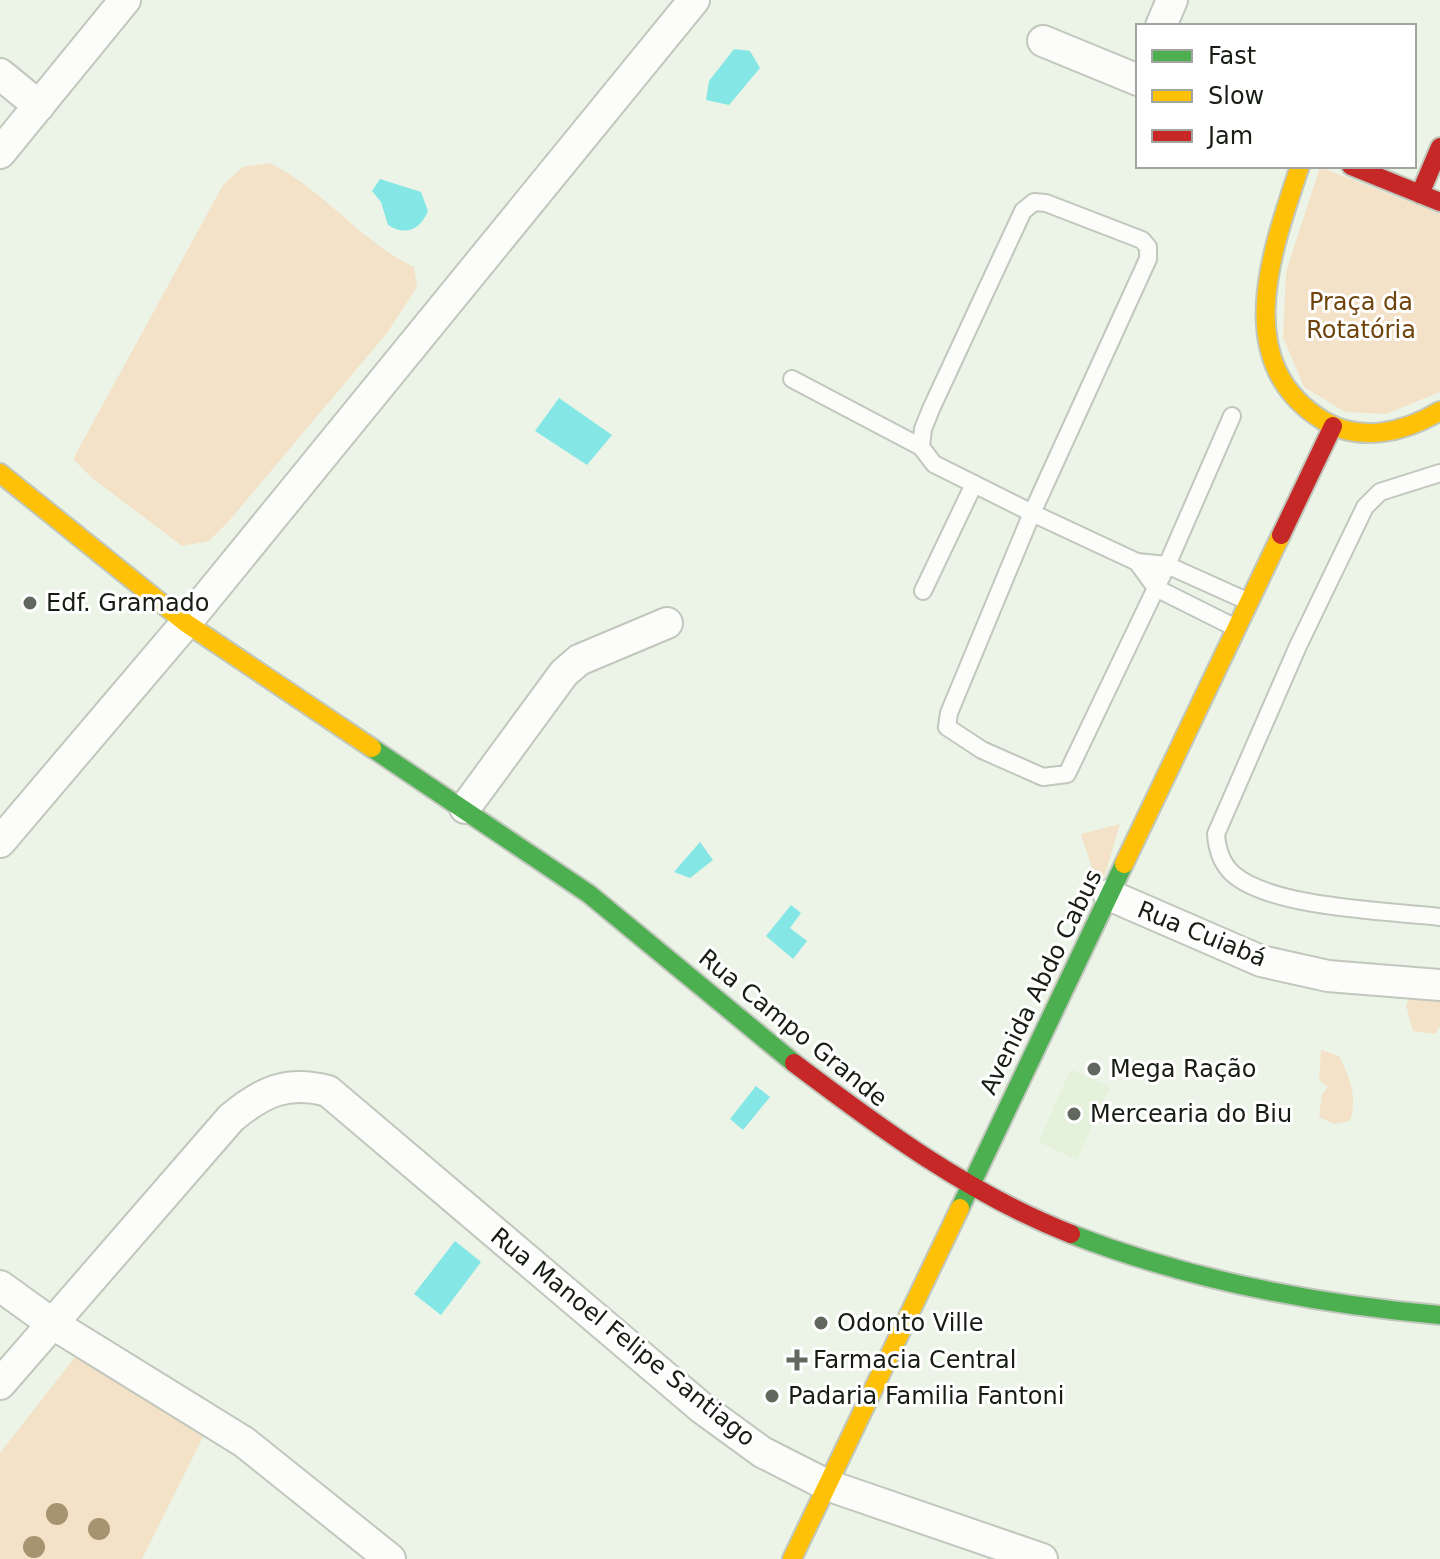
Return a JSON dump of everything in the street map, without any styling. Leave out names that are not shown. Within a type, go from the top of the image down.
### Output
[{"type":"main road","points":[[1420,194],[1440,147]]},
{"type":"main road","points":[[1299,168],[1271,256],[1264,299],[1265,332],[1283,383],[1301,407],[1333,426],[1367,433],[1399,430],[1440,411]]},
{"type":"main road","points":[[1356,168],[1440,202]]},
{"type":"main road","name":"Avenida Abdo Cabus","points":[[792,1559],[1333,426]]},
{"type":"main road","name":"Rua Campo Grande","points":[[0,473],[186,623],[589,894],[743,1024],[872,1123],[971,1183],[1038,1221],[1135,1259],[1243,1286],[1360,1308],[1440,1315]]},
{"type":"street","points":[[0,153],[125,0]]},
{"type":"street","points":[[0,842],[186,623],[694,0]]},
{"type":"street","points":[[1162,24],[1172,0]]},
{"type":"street","points":[[1043,41],[1136,79]]},
{"type":"street","points":[[0,74],[39,106]]},
{"type":"street","points":[[465,808],[564,673],[579,660],[667,623]]},
{"type":"street","name":"Rua Cuiabá","points":[[1109,895],[1261,961],[1328,976],[1440,985]]},
{"type":"street","name":"Rua Manoel Felipe Santiago","points":[[50,1322],[231,1118],[261,1094],[290,1085],[328,1091],[703,1409],[762,1452],[827,1485],[1042,1559]]},
{"type":"street","points":[[0,1286],[50,1322],[244,1442],[390,1559]]},
{"type":"street","points":[[0,1384],[50,1322]]},
{"type":"lane","points":[[921,447],[923,429],[931,409],[1023,211],[1034,202],[1046,203],[1142,240],[1148,247],[1144,273],[1032,513],[949,713],[947,727],[957,737],[1043,777],[1067,774],[1167,565],[1232,416]]},
{"type":"lane","points":[[792,379],[921,447],[934,464],[1032,513],[1137,562],[1167,565],[1249,602]]},
{"type":"lane","points":[[1440,473],[1380,492],[1365,507],[1298,646],[1216,834],[1223,861],[1232,873],[1249,884],[1310,902],[1440,917]]},
{"type":"lane","points":[[923,591],[974,484]]},
{"type":"lane","points":[[1137,562],[1156,588],[1236,628]]},
{"type":"shaded area","name":"Mercearia do Biu","points":[[1071,1069],[1110,1087],[1077,1160],[1038,1142]]},
{"type":"green space","points":[[270,163],[308,187],[376,244],[414,267],[417,287],[387,333],[229,521],[209,541],[182,546],[92,478],[73,459],[223,185],[243,167]]},
{"type":"green space","name":"Praça da Rotatória","points":[[1320,168],[1440,214],[1440,392],[1386,414],[1345,412],[1304,387],[1283,337],[1286,272]]},
{"type":"green space","points":[[1120,824],[1099,895],[1085,884],[1092,868],[1081,834]]},
{"type":"green space","points":[[1421,976],[1440,984],[1440,1026],[1435,1034],[1413,1031],[1406,1005]]},
{"type":"green space","points":[[1321,1050],[1339,1056],[1346,1072],[1353,1096],[1350,1121],[1334,1124],[1319,1117],[1322,1094],[1328,1087],[1319,1080]]},
{"type":"green space","points":[[82,1348],[208,1427],[142,1559],[0,1559],[0,1453]]},
{"type":"water","points":[[734,49],[750,51],[760,68],[729,105],[706,100],[709,81]]},
{"type":"water","points":[[380,179],[421,192],[428,211],[417,227],[401,230],[388,225],[381,202],[372,191]]},
{"type":"water","points":[[559,398],[612,435],[587,465],[535,431]]},
{"type":"water","points":[[700,842],[713,860],[690,878],[674,872]]},
{"type":"water","points":[[791,905],[801,913],[790,928],[807,941],[793,959],[766,936]]},
{"type":"water","points":[[756,1086],[770,1097],[743,1130],[730,1119]]},
{"type":"water","points":[[455,1241],[481,1262],[441,1315],[414,1294]]},
{"type":"traffic: fast","points":[[372,748],[589,894],[794,1063]]},
{"type":"traffic: fast","points":[[960,1208],[1124,864]]},
{"type":"traffic: fast","points":[[1071,1234],[1161,1265],[1252,1288],[1346,1304],[1440,1315]]},
{"type":"traffic: slow","points":[[1299,168],[1270,269],[1266,304],[1267,337],[1276,369],[1295,397],[1324,421],[1353,432],[1398,429],[1440,411]]},
{"type":"traffic: slow","points":[[0,473],[186,623],[372,748]]},
{"type":"traffic: slow","points":[[1124,864],[1281,535]]},
{"type":"traffic: slow","points":[[792,1559],[960,1208]]},
{"type":"traffic: jam","points":[[1420,194],[1440,147]]},
{"type":"traffic: jam","points":[[1356,168],[1440,202]]},
{"type":"traffic: jam","points":[[1281,535],[1333,426]]},
{"type":"traffic: jam","points":[[794,1063],[926,1158],[997,1200],[1071,1234]]},
{"type":"place","name":"Edf. Gramado","points":[[30,603]]},
{"type":"place","name":"Mega Ração","points":[[1094,1069]]},
{"type":"place","name":"Mercearia do Biu","points":[[1074,1114]]},
{"type":"place","name":"Odonto Ville","points":[[821,1323]]},
{"type":"place","name":"Farmacia Central","points":[[797,1360]]},
{"type":"place","name":"Padaria Familia Fantoni","points":[[772,1396]]}]
